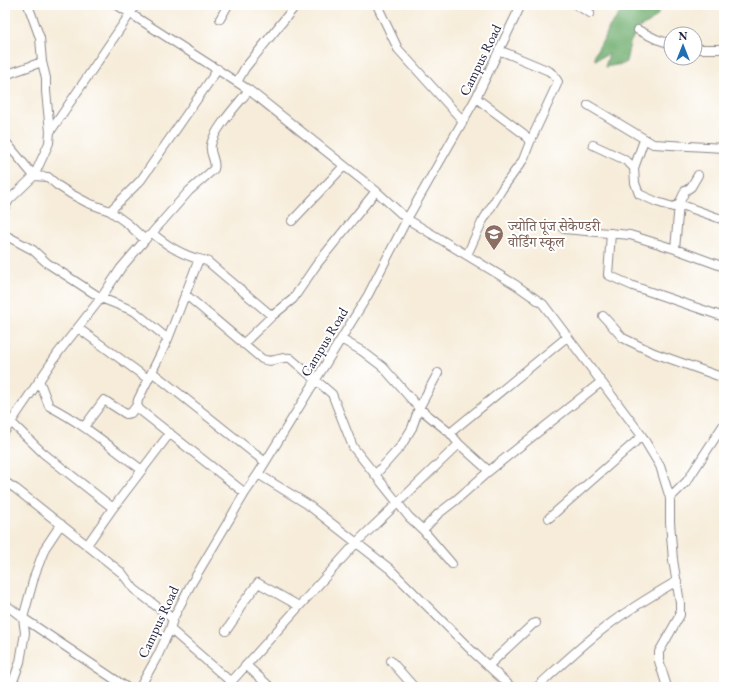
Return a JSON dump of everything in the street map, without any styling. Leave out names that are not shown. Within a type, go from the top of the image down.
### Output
[{"type":"street","points":[[5,207],[9,200],[34,176],[49,144],[50,132],[46,78],[42,62],[40,38],[28,5]]},
{"type":"street","points":[[117,5],[249,90],[376,191],[407,219],[516,285],[543,304],[642,436],[660,466],[670,498],[673,560],[680,603],[680,615],[659,652],[659,661],[667,687]]},
{"type":"street","points":[[50,132],[136,5]]},
{"type":"street","points":[[220,19],[228,5]]},
{"type":"street","points":[[237,82],[245,68],[296,5]]},
{"type":"street","points":[[377,5],[398,49],[463,121]]},
{"type":"street","name":"Campus Road","points":[[140,687],[158,655],[173,619],[190,586],[245,493],[368,295],[407,219],[476,98],[521,5]]},
{"type":"street","points":[[576,5],[590,13]]},
{"type":"street","points":[[638,30],[663,41]]},
{"type":"street","points":[[703,49],[724,49]]},
{"type":"street","points":[[467,255],[482,222],[502,189],[523,160],[558,82],[554,74],[549,71],[499,50]]},
{"type":"street","points":[[5,75],[42,62]]},
{"type":"street","points":[[110,211],[141,180],[218,69]]},
{"type":"street","points":[[5,431],[58,353],[101,298],[121,268],[189,191],[214,169],[215,165],[211,152],[211,144],[215,134],[249,90]]},
{"type":"street","points":[[476,98],[524,134],[530,142]]},
{"type":"street","points":[[588,105],[644,140],[653,144],[724,148]]},
{"type":"street","points":[[644,140],[634,168],[635,183],[639,194],[673,207],[679,204],[724,220]]},
{"type":"street","points":[[5,141],[34,176],[48,177],[71,194],[88,203],[110,211],[128,224],[145,240]]},
{"type":"street","points":[[593,146],[621,158],[634,168]]},
{"type":"street","points":[[292,221],[344,166]]},
{"type":"street","points":[[675,249],[679,204],[684,191],[691,187],[698,175]]},
{"type":"street","points":[[243,344],[272,316],[293,299],[317,264],[376,191]]},
{"type":"street","points":[[564,229],[630,235],[675,249],[724,267]]},
{"type":"street","points":[[152,233],[173,248],[192,257],[207,261],[272,316]]},
{"type":"street","points":[[611,233],[608,275],[633,286],[724,317]]},
{"type":"street","points":[[5,235],[33,250],[47,263],[101,298],[134,311],[168,339]]},
{"type":"street","points":[[84,427],[104,400],[126,414],[131,413],[137,405],[138,400],[168,339],[199,259]]},
{"type":"street","points":[[185,294],[262,359],[273,361],[283,357],[290,358],[332,394],[353,447],[409,517],[423,530],[452,564]]},
{"type":"street","points":[[603,316],[623,338],[654,353],[724,378]]},
{"type":"street","points":[[78,328],[150,375],[265,462]]},
{"type":"street","points":[[450,433],[567,337]]},
{"type":"street","points":[[340,339],[362,351],[383,367],[419,408],[450,433],[459,444],[489,471]]},
{"type":"street","points":[[376,474],[401,446],[412,428],[419,408],[438,373]]},
{"type":"street","points":[[39,380],[49,406],[84,427],[142,470]]},
{"type":"street","points":[[423,530],[438,514],[489,471],[601,382]]},
{"type":"street","points":[[137,405],[140,410],[245,493]]},
{"type":"street","points":[[11,422],[43,453],[113,508]]},
{"type":"street","points":[[670,498],[687,481],[724,424]]},
{"type":"street","points":[[87,545],[170,433]]},
{"type":"street","points":[[549,518],[642,436]]},
{"type":"street","points":[[717,436],[724,440]]},
{"type":"street","points":[[170,629],[231,682],[357,542],[459,444]]},
{"type":"street","points":[[258,474],[307,504],[390,569],[511,687]]},
{"type":"street","points":[[5,482],[16,489],[122,573],[134,589],[173,619]]},
{"type":"street","points":[[11,687],[20,662],[25,633],[23,618],[35,574],[45,548],[61,524]]},
{"type":"street","points":[[537,687],[608,625],[677,581]]},
{"type":"street","points":[[226,631],[237,615],[240,607],[258,583],[299,606]]},
{"type":"street","points":[[5,604],[23,618],[126,687]]},
{"type":"street","points":[[488,666],[533,624],[536,623]]},
{"type":"street","points":[[391,661],[414,687]]},
{"type":"street","points":[[246,665],[270,687]]},
{"type":"green space","points":[[622,5],[661,5],[657,16],[649,23],[638,28],[630,43],[626,62],[605,67],[609,54],[595,60],[595,54],[609,27],[621,12]]},
{"type":"place","name":"ज्योति पूंज सेकेण्डरी वोर्डिंग स्कूल","points":[[494,251]]}]
